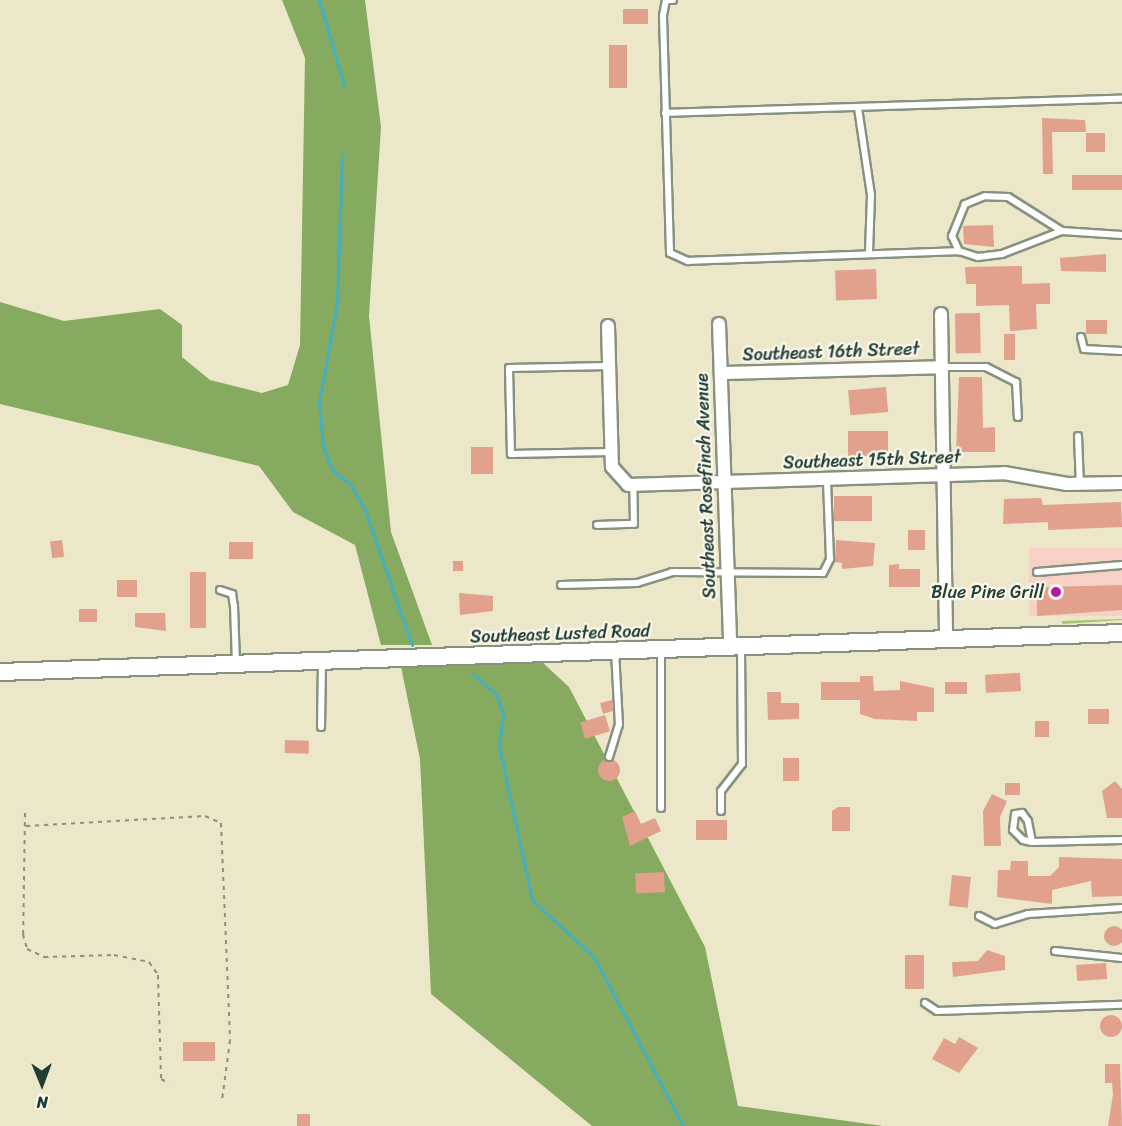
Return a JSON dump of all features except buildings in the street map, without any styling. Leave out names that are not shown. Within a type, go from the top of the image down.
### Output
[{"type":"main road","name":"Southeast Lusted Road","points":[[0,672],[1122,633]]},
{"type":"street","points":[[941,314],[946,475],[946,640]]},
{"type":"street","name":"Southeast Rosefinch Avenue","points":[[719,324],[727,571],[735,647]]},
{"type":"street","points":[[608,326],[614,473],[628,484]]},
{"type":"street","name":"Southeast 16th Street","points":[[721,373],[943,367]]},
{"type":"street","name":"Southeast 15th Street","points":[[628,484],[827,480],[1004,473],[1080,484],[1122,483]]},
{"type":"lane","points":[[673,0],[666,0],[663,16],[665,231],[677,259],[846,259],[869,252],[959,251],[978,257],[1002,254],[1062,231],[1122,235]]},
{"type":"lane","points":[[665,113],[1122,99]]},
{"type":"lane","points":[[858,108],[871,195],[869,252]]},
{"type":"lane","points":[[959,251],[954,223],[965,204],[985,196],[1008,197],[1062,231]]},
{"type":"lane","points":[[1082,337],[1084,349],[1122,351]]},
{"type":"lane","points":[[609,366],[509,368],[511,454],[612,452]]},
{"type":"lane","points":[[943,367],[986,367],[1016,382],[1018,417]]},
{"type":"lane","points":[[1078,436],[1080,484]]},
{"type":"lane","points":[[561,585],[727,571],[813,574],[829,567],[827,480]]},
{"type":"lane","points":[[597,525],[634,524],[628,484]]},
{"type":"lane","points":[[1037,572],[1122,565]]},
{"type":"lane","points":[[220,590],[232,594],[236,663]]},
{"type":"lane","points":[[721,811],[721,791],[742,764],[735,647]]},
{"type":"lane","points":[[661,650],[661,808]]},
{"type":"lane","points":[[609,757],[619,725],[615,651]]},
{"type":"lane","points":[[321,727],[322,661]]},
{"type":"lane","points":[[1032,842],[1028,821],[1022,813],[1015,814],[1016,837],[1032,842],[1122,840]]},
{"type":"lane","points":[[979,916],[995,924],[1028,914],[1122,908]]},
{"type":"lane","points":[[1055,951],[1122,958]]},
{"type":"lane","points":[[925,1003],[937,1011],[1122,1005]]},
{"type":"path","points":[[25,813],[23,934],[27,949],[44,957],[124,956],[149,962],[158,975],[161,1079],[169,1083]]},
{"type":"path","points":[[26,826],[205,816],[221,824],[230,1040],[222,1101]]},
{"type":"shaded area","points":[[1029,548],[1122,548],[1122,616],[1029,616]]},
{"type":"green space","points":[[282,0],[365,0],[381,127],[369,316],[391,532],[432,645],[381,645],[355,545],[293,512],[259,466],[0,404],[0,302],[64,321],[160,309],[182,325],[182,357],[210,380],[262,393],[288,385],[300,345],[305,58]]},
{"type":"green space","points":[[1122,620],[1062,624],[1062,621]]},
{"type":"green space","points":[[541,661],[569,687],[705,947],[738,1106],[883,1126],[592,1126],[431,994],[420,759],[401,667]]},
{"type":"waterway","points":[[319,0],[344,85]]},
{"type":"waterway","points":[[342,154],[337,303],[319,403],[323,446],[332,470],[351,485],[365,510],[412,645]]},
{"type":"waterway","points":[[473,674],[496,694],[503,714],[499,746],[532,900],[594,957],[683,1126]]},
{"type":"place","name":"Blue Pine Grill","points":[[1056,592]]}]
